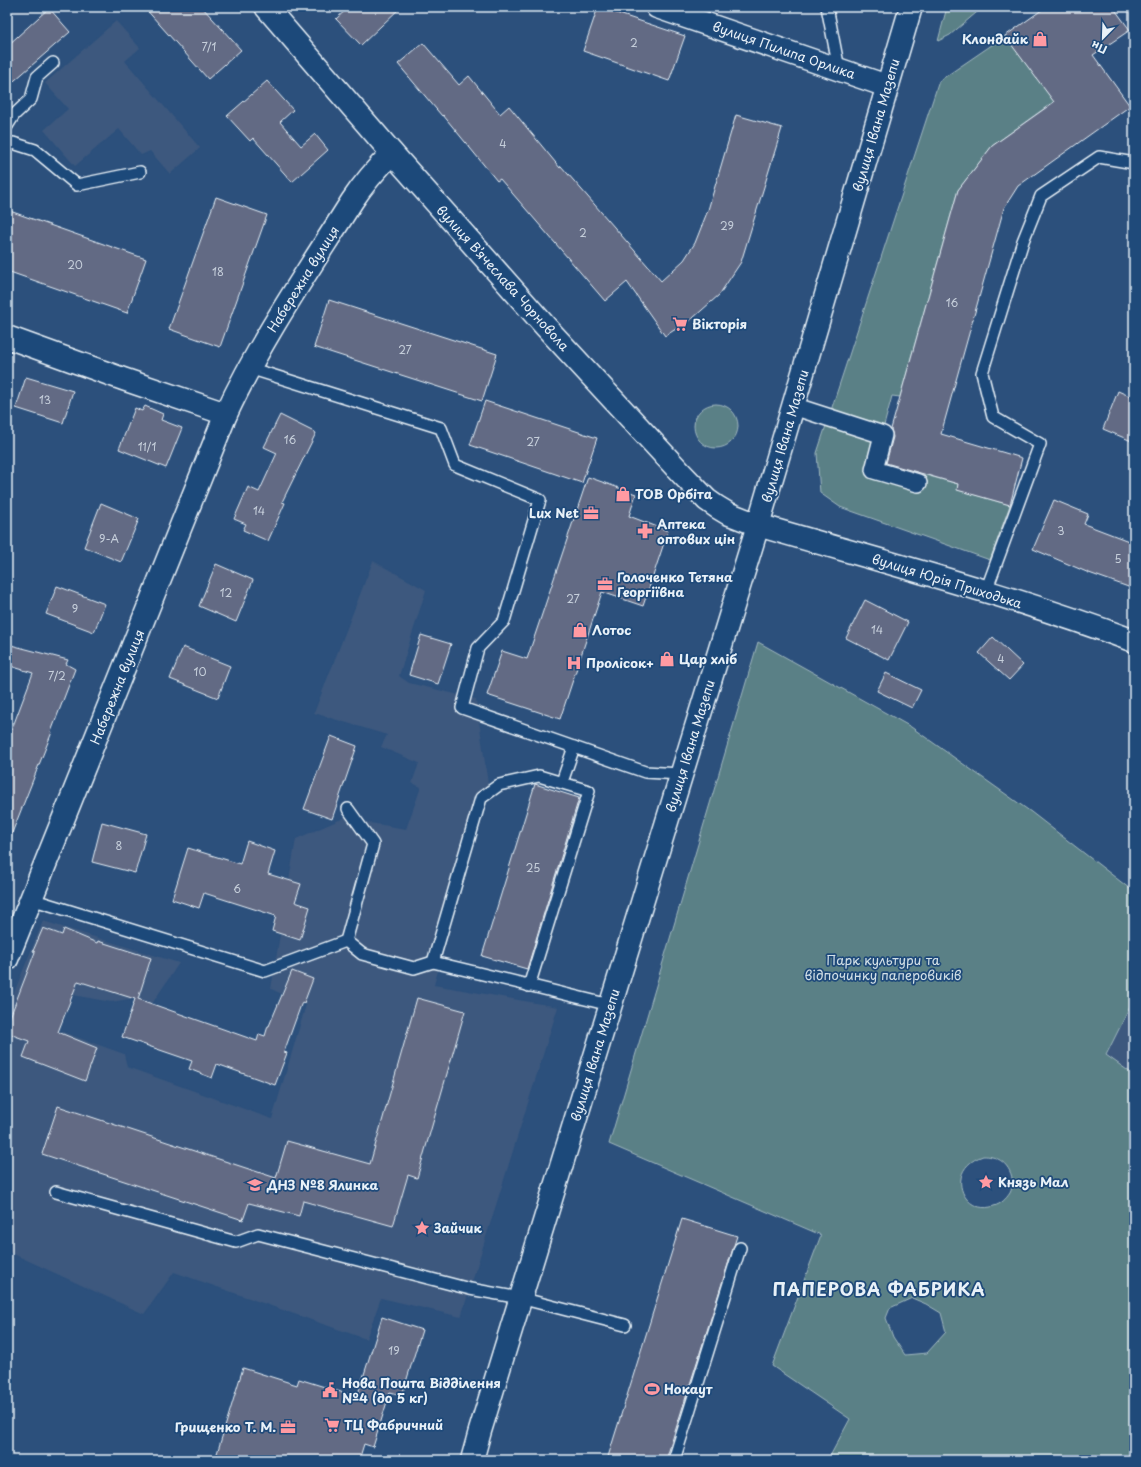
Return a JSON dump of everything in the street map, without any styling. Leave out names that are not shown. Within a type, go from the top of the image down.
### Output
[{"type":"street","name":"вулиця Вʼячеслава Чорновола","points":[[266,7],[392,153],[546,327],[706,500],[727,513],[758,525]]},
{"type":"street","name":"вулиця Пилипа Орлика","points":[[657,7],[887,86]]},
{"type":"street","name":"вулиця Івана Мазепи","points":[[472,1460],[520,1298],[794,406],[911,7]]},
{"type":"street","name":"Набережна вулиця","points":[[7,959],[226,414],[249,368],[278,318],[362,185],[392,153]]},
{"type":"street","points":[[7,337],[226,414]]},
{"type":"street","points":[[794,406],[883,435],[874,470],[918,483]]},
{"type":"street","name":"вулиця Юрія Приходька","points":[[758,525],[986,591],[1134,641]]},
{"type":"lane","points":[[827,7],[839,69]]},
{"type":"lane","points":[[7,126],[14,115],[31,99],[37,78],[53,63]]},
{"type":"lane","points":[[7,145],[13,143],[35,150],[77,185],[140,172]]},
{"type":"lane","points":[[986,591],[1040,444],[993,417],[982,373],[1023,241],[1041,196],[1099,157],[1134,163]]},
{"type":"lane","points":[[249,368],[441,428],[455,465],[540,500],[504,621],[478,648],[462,708],[645,772],[681,774]]},
{"type":"lane","points":[[562,782],[574,747]]},
{"type":"lane","points":[[433,962],[481,798],[499,785],[539,776],[589,791],[530,986]]},
{"type":"lane","points":[[346,941],[373,844],[348,809]]},
{"type":"lane","points":[[32,899],[265,972],[346,941]]},
{"type":"lane","points":[[346,941],[362,954],[414,968],[433,962],[610,1005]]},
{"type":"lane","points":[[56,1192],[236,1242],[258,1234],[470,1289],[520,1298],[625,1325]]},
{"type":"lane","points":[[674,1460],[740,1248]]},
{"type":"shaded area","points":[[116,21],[140,48],[125,61],[200,148],[170,174],[150,151],[141,155],[119,129],[75,166],[44,130],[68,109],[45,83]]},
{"type":"shaded area","name":"ДНЗ №8 Ялинка","points":[[373,561],[426,590],[399,676],[409,683],[476,699],[489,791],[434,985],[558,1007],[461,1317],[381,1298],[366,1339],[174,1272],[144,1314],[7,1251],[7,1010],[43,921],[179,963],[152,1004],[135,998],[111,1002],[73,995],[48,986],[35,1022],[124,1054],[127,1067],[272,1119],[306,1005],[271,989],[296,839],[346,817],[406,829],[421,787],[412,783],[419,763],[381,747],[387,735],[314,713]]},
{"type":"shaded area","points":[[1134,999],[1134,1075],[1106,1055]]},
{"type":"green space","points":[[947,7],[983,7],[950,35],[938,41]]},
{"type":"green space","points":[[1005,36],[1063,95],[992,146],[958,190],[900,397],[892,396],[870,477],[882,463],[958,484],[958,490],[1010,505],[990,560],[840,507],[820,493],[817,453],[939,81]]},
{"type":"green space","points":[[712,404],[720,404],[725,405],[732,410],[737,417],[737,435],[732,442],[725,447],[712,448],[704,445],[697,438],[694,430],[694,422],[697,414],[704,407]]},
{"type":"green space","name":"Парк культури та відпочинку паперовиків","points":[[758,642],[911,727],[1031,812],[1134,892],[1134,999],[1106,1055],[1134,1075],[1134,1460],[828,1460],[850,1419],[772,1366],[821,1235],[609,1144]],"holes":[[[983,1156],[989,1156],[1003,1162],[1007,1166],[1012,1176],[1012,1188],[1007,1197],[999,1204],[983,1208],[974,1205],[966,1198],[962,1190],[961,1180],[963,1171],[971,1162]],[[912,1298],[941,1313],[946,1332],[927,1353],[905,1355],[893,1337],[886,1318],[890,1308]]]},
{"type":"building","points":[[144,7],[202,7],[241,50],[208,79]]},
{"type":"building","points":[[349,7],[401,7],[361,45],[336,19]]},
{"type":"building","points":[[598,7],[685,36],[669,81],[583,51]]},
{"type":"building","points":[[1046,7],[1113,7],[1130,30],[1093,55],[1130,106],[1018,186],[1004,208],[941,434],[1022,458],[1010,505],[957,490],[958,484],[886,463],[893,437],[891,429],[958,190],[992,146],[1054,102],[1005,36]]},
{"type":"building","points":[[49,8],[70,32],[7,87],[7,46]]},
{"type":"building","points":[[423,43],[459,85],[469,76],[500,114],[509,106],[560,168],[561,166],[661,281],[684,260],[695,243],[708,210],[736,115],[782,128],[741,262],[719,295],[693,318],[665,336],[627,282],[605,301],[500,179],[497,181],[443,115],[442,116],[398,64]]},
{"type":"building","points":[[267,81],[293,110],[280,122],[301,146],[315,134],[328,150],[292,182],[253,138],[250,141],[227,116]]},
{"type":"building","points":[[216,197],[267,215],[220,347],[169,329]]},
{"type":"building","points":[[7,210],[146,259],[127,313],[7,271]]},
{"type":"building","points":[[329,300],[497,354],[482,401],[314,347]]},
{"type":"building","points":[[26,377],[73,391],[63,423],[16,408]]},
{"type":"building","points":[[1118,391],[1134,398],[1134,442],[1103,429]]},
{"type":"building","points":[[485,401],[597,438],[582,483],[470,445]]},
{"type":"building","points":[[145,406],[163,414],[161,420],[182,428],[166,468],[119,449],[135,408],[142,411]]},
{"type":"building","points":[[280,415],[316,433],[282,502],[285,503],[268,541],[243,530],[246,524],[234,519],[248,487],[259,492],[277,453],[264,447]]},
{"type":"building","points":[[588,477],[636,494],[629,516],[668,531],[643,606],[602,592],[560,719],[487,695],[502,651],[527,659]]},
{"type":"building","points":[[1054,500],[1088,514],[1084,524],[1134,543],[1134,589],[1089,573],[1033,549]]},
{"type":"building","points":[[101,503],[139,519],[121,562],[84,547]]},
{"type":"building","points":[[216,564],[253,580],[236,622],[199,606]]},
{"type":"building","points":[[57,586],[105,604],[94,632],[46,614]]},
{"type":"building","points":[[865,600],[908,622],[889,660],[846,638]]},
{"type":"building","points":[[421,635],[451,644],[438,684],[409,675]]},
{"type":"building","points":[[993,637],[1023,665],[1009,680],[979,653]]},
{"type":"building","points":[[7,644],[68,660],[66,664],[75,669],[8,843],[7,742],[33,673],[7,665]]},
{"type":"building","points":[[183,647],[230,666],[218,698],[170,679]]},
{"type":"building","points":[[886,673],[921,690],[912,708],[877,691]]},
{"type":"building","points":[[331,736],[357,746],[332,819],[304,809]]},
{"type":"building","points":[[535,784],[579,798],[527,969],[482,956]]},
{"type":"building","points":[[102,822],[146,834],[135,873],[92,862]]},
{"type":"building","points":[[247,841],[275,851],[268,874],[301,884],[295,902],[310,907],[300,940],[272,931],[276,916],[204,893],[199,908],[172,899],[188,848],[240,864]]},
{"type":"building","points":[[43,928],[62,935],[64,929],[97,943],[98,941],[151,958],[138,999],[257,1041],[259,1034],[265,1036],[292,971],[313,979],[304,1003],[302,1002],[284,1052],[287,1053],[275,1085],[217,1064],[212,1078],[189,1069],[192,1061],[122,1037],[135,999],[78,981],[58,1032],[97,1048],[85,1081],[23,1057],[29,1041],[7,1033],[7,1025],[35,952],[33,951]]},
{"type":"building","points":[[417,998],[465,1011],[417,1178],[408,1175],[393,1226],[303,1201],[299,1216],[249,1203],[243,1220],[42,1154],[58,1106],[276,1178],[287,1141],[370,1164]]},
{"type":"building","points":[[682,1219],[737,1236],[666,1460],[607,1460]]},
{"type":"building","points":[[382,1317],[422,1330],[402,1395],[390,1392],[373,1447],[364,1444],[359,1460],[215,1460],[243,1368],[297,1385],[299,1379],[357,1397]]},
{"type":"place","name":"Клондайк","points":[[1040,39]]},
{"type":"place","name":"Вікторія","points":[[680,324]]},
{"type":"place","name":"ТОВ Орбіта","points":[[623,494]]},
{"type":"place","name":"Lux Net","points":[[591,513]]},
{"type":"place","name":"Аптека оптових цін","points":[[645,531]]},
{"type":"place","name":"Голоченко Тетяна Георгіївна","points":[[605,584]]},
{"type":"place","name":"Лотос","points":[[580,630]]},
{"type":"place","name":"Цар хліб","points":[[667,659]]},
{"type":"place","name":"Пролісок+","points":[[574,663]]},
{"type":"place","name":"Князь Мал","points":[[986,1182]]},
{"type":"place","name":"ДНЗ №8 Ялинка","points":[[255,1185]]},
{"type":"place","name":"Зайчик","points":[[422,1228]]},
{"type":"place","name":"Нокаут","points":[[652,1389]]},
{"type":"place","name":"Нова Пошта Відділення №4 (до 5 кг)","points":[[330,1390]]},
{"type":"place","name":"ТЦ Фабричний","points":[[332,1425]]},
{"type":"place","name":"Грищенко Т. М.","points":[[288,1427]]},
{"type":"district","name":"ПАПЕРОВА ФАБРИКА","points":[[879,1290]]}]
